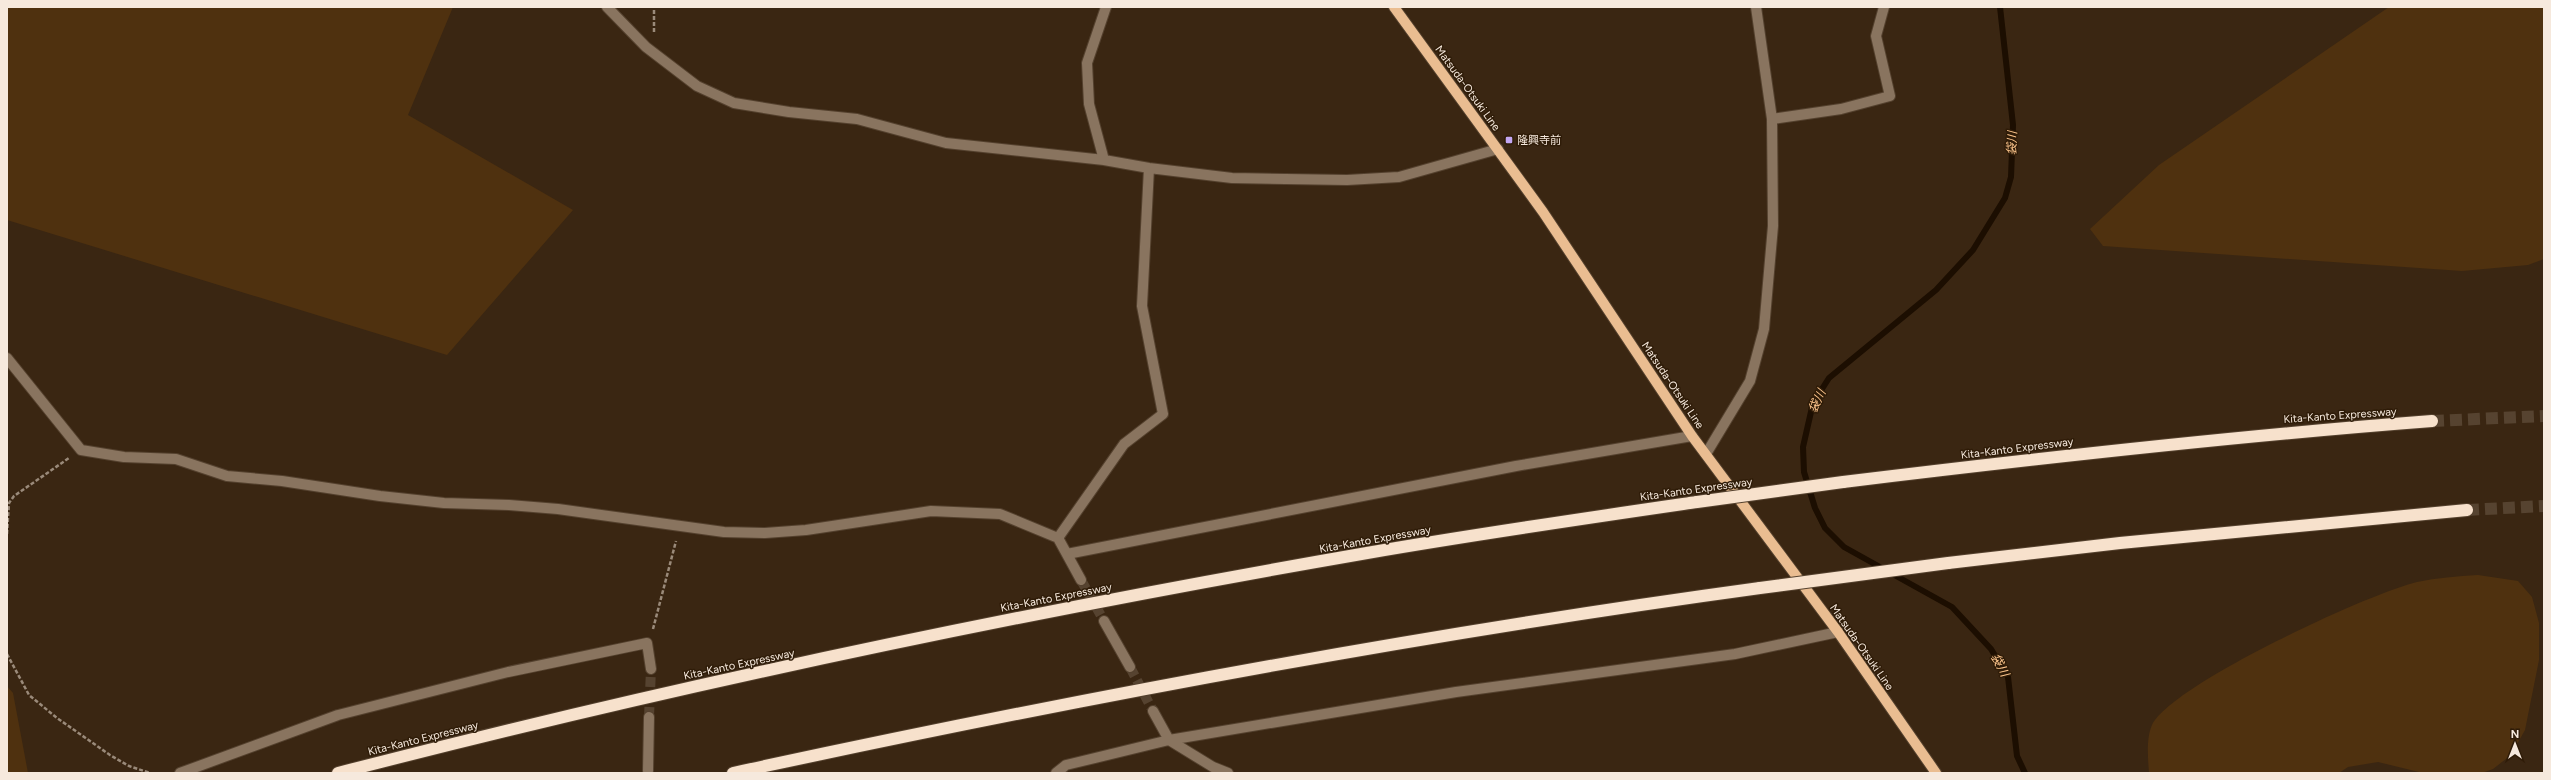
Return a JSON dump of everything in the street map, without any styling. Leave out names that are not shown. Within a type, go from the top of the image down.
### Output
[{"type":"highway","name":"Kita-Kanto Expressway","points":[[338,773],[658,695],[1133,595],[1391,549],[1697,502],[1843,482],[2280,432],[2432,422]]},
{"type":"highway","points":[[733,773],[957,724],[1385,644],[1560,616],[1948,563],[2120,542],[2467,510]]},
{"type":"main road","name":"Matsuda-Otsuki Line","points":[[1394,7],[1498,149],[1692,436],[1838,632],[1936,773]]},
{"type":"street","points":[[607,7],[652,52],[697,86],[734,103],[789,112],[857,119],[946,143],[1104,160],[1149,168],[1232,178],[1348,180],[1399,177],[1498,149]]},
{"type":"street","points":[[1104,160],[1089,104],[1087,63],[1106,7]]},
{"type":"street","points":[[1706,454],[1750,381],[1759,353],[1773,226],[1772,119],[1756,7]]},
{"type":"street","points":[[1772,119],[1841,109],[1890,96],[1876,36],[1884,7]]},
{"type":"street","points":[[1058,538],[1124,444],[1163,414],[1148,327],[1142,306],[1149,168]]},
{"type":"street","points":[[7,358],[81,450],[124,457],[176,459],[227,476],[282,481],[380,496],[444,503],[509,505],[558,509],[724,532],[765,533],[806,530],[931,512],[1000,514],[1058,538],[1081,580]]},
{"type":"street","points":[[1067,554],[1516,466],[1692,436]]},
{"type":"street","points":[[1104,621],[1130,667]]},
{"type":"street","points":[[1056,773],[1066,764],[1169,740],[1456,692],[1735,654],[1838,632]]},
{"type":"street","points":[[180,773],[338,715],[508,672],[647,643],[651,669]]},
{"type":"street","points":[[1153,711],[1169,740],[1213,767],[1228,773]]},
{"type":"street","points":[[648,771],[649,717]]},
{"type":"path","points":[[652,52],[654,7]]},
{"type":"path","points":[[7,534],[8,503],[14,496],[81,450]]},
{"type":"path","points":[[647,643],[653,630],[680,525]]},
{"type":"path","points":[[7,654],[30,695],[57,718],[116,758],[150,773]]},
{"type":"shaded area","points":[[7,7],[453,7],[408,115],[573,210],[447,355],[7,220]]},
{"type":"shaded area","points":[[2389,7],[2544,7],[2544,259],[2528,265],[2462,271],[2103,246],[2090,229],[2159,165]]},
{"type":"shaded area","points":[[2478,575],[2518,581],[2532,597],[2539,623],[2539,660],[2525,730],[2511,755],[2493,769],[2482,773],[2423,773],[2378,762],[2348,767],[2339,773],[2149,773],[2148,742],[2152,725],[2167,708],[2195,687],[2274,642],[2359,603],[2417,582],[2447,577]]},
{"type":"shaded area","points":[[7,686],[13,693],[28,773],[7,773]]},
{"type":"waterway","name":"袋川","points":[[2000,7],[2013,125],[2011,177],[2005,198],[1973,250],[1936,290],[1829,378],[1813,403],[1803,447],[1804,472],[1815,508],[1825,528],[1844,547],[1952,607],[1991,649],[2008,677],[2017,756],[2025,773]]},
{"type":"tunnel","points":[[2432,421],[2544,416]]},
{"type":"tunnel","points":[[2467,510],[2544,506]]},
{"type":"tunnel","points":[[1081,580],[1104,621]]},
{"type":"tunnel","points":[[1130,667],[1153,711]]},
{"type":"tunnel","points":[[649,717],[651,669]]},
{"type":"place","name":"隆興寺前","points":[[1509,140]]}]
